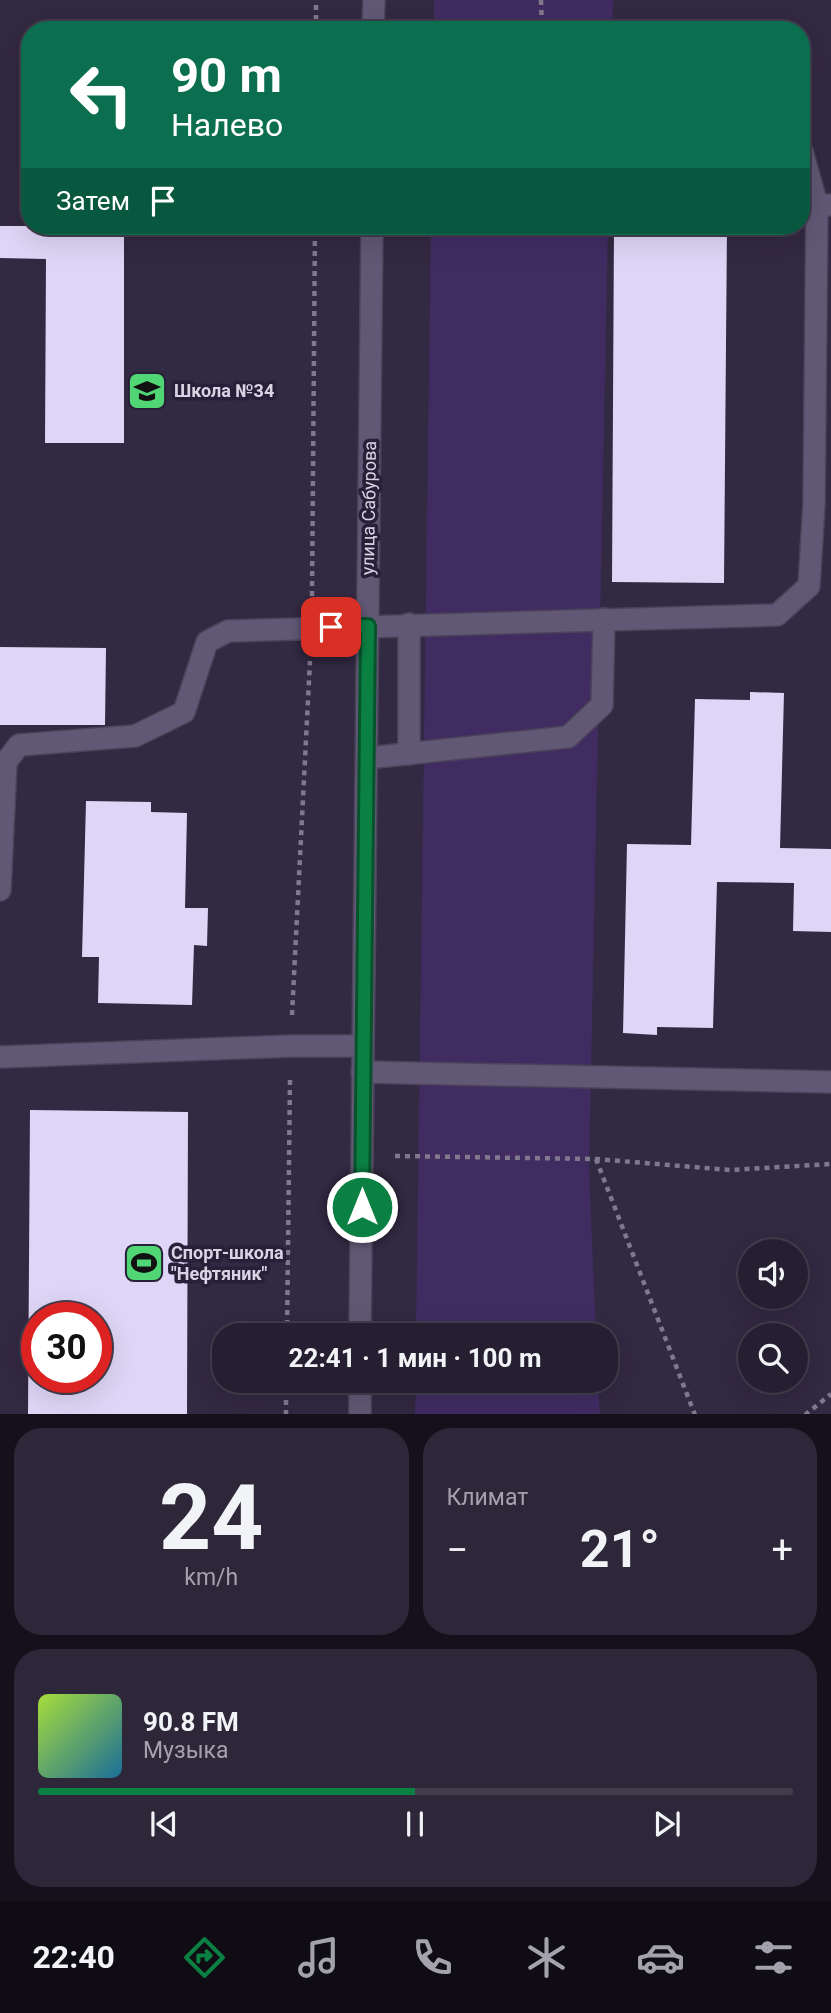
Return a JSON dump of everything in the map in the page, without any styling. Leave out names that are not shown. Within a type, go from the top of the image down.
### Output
[{"type":"street","points":[[373,21],[374,0]]},
{"type":"street","points":[[0,890],[6,762],[19,745],[135,736],[184,712],[206,642],[228,631],[777,615],[809,586],[824,205],[810,171]]},
{"type":"street","name":"улица Сабурова","points":[[360,1323],[372,235]]},
{"type":"street","points":[[367,758],[568,737],[602,705],[604,620]]},
{"type":"street","points":[[409,624],[410,754]]},
{"type":"street","points":[[0,1057],[290,1046],[362,1046]]},
{"type":"street","points":[[362,1072],[831,1082]]},
{"type":"street","points":[[360,1393],[360,1414]]},
{"type":"path","points":[[316,0],[316,21]]},
{"type":"path","points":[[541,0],[542,21]]},
{"type":"path","points":[[287,1323],[290,1046],[312,627],[314,235]]},
{"type":"path","points":[[362,1156],[596,1159],[730,1170],[831,1164]]},
{"type":"path","points":[[596,1159],[695,1414]]},
{"type":"path","points":[[286,1393],[286,1414]]},
{"type":"path","points":[[806,1414],[831,1394]]},
{"type":"shaded area","points":[[434,0],[613,0],[612,21],[434,21]]},
{"type":"shaded area","points":[[431,235],[608,235],[589,1171],[595,1323],[416,1323]]},
{"type":"shaded area","points":[[416,1393],[599,1393],[600,1414],[415,1414]]},
{"type":"building","points":[[0,226],[21,226],[21,235],[124,235],[124,443],[45,443],[46,259],[0,258]]},
{"type":"building","points":[[614,235],[727,235],[724,583],[612,582]]},
{"type":"building","points":[[0,647],[106,648],[105,725],[0,725]]},
{"type":"building","points":[[750,692],[784,693],[780,848],[831,849],[831,932],[793,931],[794,883],[717,882],[713,1028],[657,1027],[657,1035],[623,1033],[627,844],[691,845],[695,699],[750,700]]},
{"type":"building","points":[[86,801],[151,802],[151,812],[187,813],[185,908],[208,908],[207,946],[194,945],[192,1005],[98,1003],[99,957],[82,957]]},
{"type":"building","name":"Спорт-школа \"Нефтяник\"","points":[[30,1110],[188,1112],[187,1414],[28,1414],[28,1393],[112,1393],[112,1302],[29,1302]]},
{"type":"place","name":"Школа №34","points":[[147,391]]},
{"type":"place","name":"Спорт-школа \"Нефтяник\"","points":[[144,1263]]},
{"type":"route","points":[[331,627],[368,626],[362,1207]]}]
